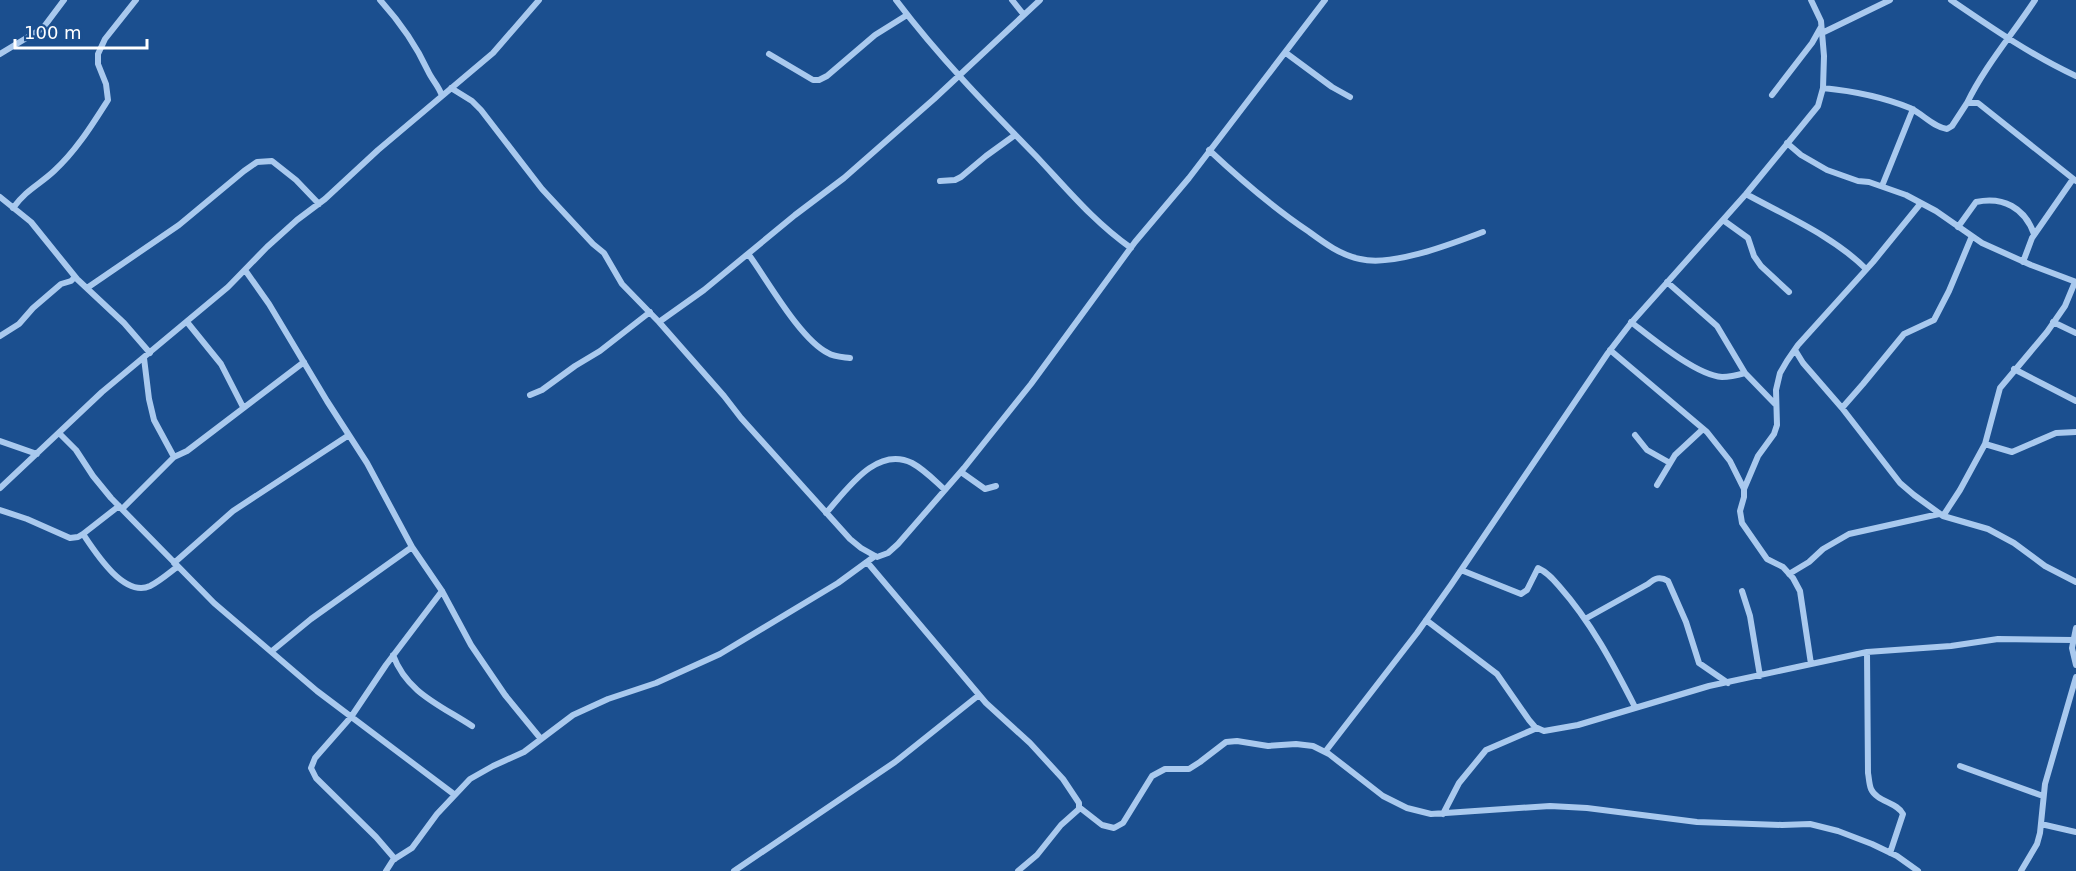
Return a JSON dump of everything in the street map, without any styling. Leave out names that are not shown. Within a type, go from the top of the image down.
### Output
[{"type":"street","points":[[1,51],[24,41],[43,28],[64,0]]},
{"type":"street","points":[[13,208],[23,195],[52,173],[70,155],[108,100],[106,84],[98,64],[98,54],[105,39],[136,0]]},
{"type":"street","points":[[380,0],[417,48],[429,73],[438,84],[442,96]]},
{"type":"street","points":[[0,488],[102,392],[228,287],[290,226],[319,204],[493,53],[539,0]]},
{"type":"street","points":[[896,0],[959,75],[1101,226],[1131,248]]},
{"type":"street","points":[[1012,0],[1024,15]]},
{"type":"street","points":[[659,322],[749,255],[795,215],[844,178],[1040,0]]},
{"type":"street","points":[[386,871],[395,859],[412,848],[437,814],[470,780],[493,766],[524,752],[573,715],[608,699],[673,676],[720,654],[838,583],[875,556],[888,553],[898,544],[961,472],[1031,384],[1131,248],[1189,178],[1325,0]]},
{"type":"street","points":[[1325,752],[1426,620],[1631,322],[1746,194],[1818,106],[1825,71],[1821,21],[1811,0]]},
{"type":"street","points":[[1772,95],[1822,29],[1890,0]]},
{"type":"street","points":[[1951,0],[2007,39],[2076,76]]},
{"type":"street","points":[[1823,88],[1852,91],[1913,109],[1936,126],[1947,129],[1952,126],[1978,80],[2035,0]]},
{"type":"street","points":[[769,54],[787,63],[806,77],[819,80],[827,76],[875,35],[907,15]]},
{"type":"street","points":[[1286,52],[1332,87],[1350,97]]},
{"type":"street","points":[[451,88],[481,110],[542,189],[604,253],[622,284],[659,322],[741,418],[850,539],[875,556]]},
{"type":"street","points":[[1967,103],[1978,103],[2075,180],[2034,234],[2022,262]]},
{"type":"street","points":[[1882,186],[1913,109]]},
{"type":"street","points":[[940,181],[956,180],[961,177],[1015,135]]},
{"type":"street","points":[[1787,143],[1827,170],[1882,186],[1921,203],[1936,210],[1972,236],[2022,262],[2076,282],[2065,306],[2000,388],[1985,444],[1960,490],[1941,515],[1849,534],[1823,549],[1809,562],[1789,574]]},
{"type":"street","points":[[1209,150],[1270,204],[1297,224],[1343,253],[1361,260],[1387,260],[1417,254],[1483,232]]},
{"type":"street","points":[[87,288],[179,225],[258,162],[272,161],[296,180],[319,204]]},
{"type":"street","points":[[1746,194],[1810,229],[1843,250],[1866,269]]},
{"type":"street","points":[[1,200],[31,222],[75,277],[124,324],[150,353]]},
{"type":"street","points":[[1958,227],[1976,202],[1988,200],[2015,208],[2025,215],[2034,234]]},
{"type":"street","points":[[1811,664],[1800,591],[1783,567],[1767,559],[1742,523],[1740,511],[1744,489],[1758,456],[1774,434],[1777,425],[1776,390],[1780,373],[1795,350],[1921,203]]},
{"type":"street","points":[[1723,220],[1748,238],[1754,256],[1761,266],[1789,292]]},
{"type":"street","points":[[1842,408],[1904,334],[1934,320],[1953,283],[1972,236]]},
{"type":"street","points":[[749,255],[785,309],[810,339],[829,354],[850,358]]},
{"type":"street","points":[[245,270],[269,304],[367,463],[412,547],[442,591],[491,677],[540,739]]},
{"type":"street","points":[[0,336],[19,324],[33,308],[61,284],[72,281],[75,277]]},
{"type":"street","points":[[1667,282],[1718,326],[1745,373],[1777,405]]},
{"type":"street","points":[[530,395],[542,390],[600,351],[650,312]]},
{"type":"street","points":[[187,322],[221,364],[243,407]]},
{"type":"street","points":[[1631,322],[1679,357],[1706,373],[1725,377],[1745,373]]},
{"type":"street","points":[[2053,322],[2076,333]]},
{"type":"street","points":[[1610,350],[1703,429],[1730,461],[1744,489]]},
{"type":"street","points":[[1795,350],[1900,483],[1941,515],[1988,529],[2014,543],[2044,566],[2076,582]]},
{"type":"street","points":[[144,358],[154,420],[174,457]]},
{"type":"street","points":[[0,510],[70,538],[78,537],[121,507],[174,457],[187,451],[304,362]]},
{"type":"street","points":[[2014,369],[2076,401]]},
{"type":"street","points":[[1657,485],[1670,463],[1703,429]]},
{"type":"street","points":[[1985,444],[2012,452],[2056,433],[2076,432]]},
{"type":"street","points":[[59,433],[76,450],[93,476],[121,507],[214,603],[351,717],[455,795]]},
{"type":"street","points":[[83,534],[98,555],[122,581],[131,587],[149,587],[176,565],[233,511],[349,435]]},
{"type":"street","points":[[1635,435],[1647,450],[1670,463]]},
{"type":"street","points":[[0,441],[37,454]]},
{"type":"street","points":[[826,513],[869,467],[881,462],[897,460],[911,462],[945,490]]},
{"type":"street","points":[[961,472],[985,489],[996,486]]},
{"type":"street","points":[[272,651],[311,619],[412,547]]},
{"type":"street","points":[[867,562],[979,695],[1030,743],[1063,779],[1075,795],[1079,807],[1102,825],[1114,828],[1123,823],[1152,776],[1165,769],[1189,769],[1226,742],[1237,741],[1268,746],[1296,744],[1313,746],[1325,752],[1383,796],[1407,808],[1431,814],[1550,806],[1587,808],[1697,822],[1810,824],[1838,831],[1890,852],[1918,871]]},
{"type":"street","points":[[1461,570],[1521,594],[1527,590],[1536,570],[1542,569],[1585,619],[1601,643],[1635,707]]},
{"type":"street","points":[[1585,619],[1655,578],[1663,578],[1668,581],[1686,621],[1699,663],[1728,683]]},
{"type":"street","points":[[395,859],[312,773],[311,768],[315,758],[351,717],[393,655],[442,591]]},
{"type":"street","points":[[1742,591],[1750,616],[1760,676]]},
{"type":"street","points":[[1426,620],[1497,674],[1529,720],[1544,731],[1578,725],[1709,686],[1867,652],[1951,646],[1998,639],[2073,640]]},
{"type":"street","points":[[2076,628],[2073,640],[2073,657],[2076,665]]},
{"type":"street","points":[[1867,652],[1868,773],[1871,788],[1903,814],[1890,852]]},
{"type":"street","points":[[393,655],[397,666],[411,686],[472,726]]},
{"type":"street","points":[[2020,871],[2037,844],[2049,767],[2076,677]]},
{"type":"street","points":[[734,871],[896,762],[979,695]]},
{"type":"street","points":[[1443,814],[1459,783],[1486,750],[1537,728]]},
{"type":"street","points":[[1960,766],[2043,796]]},
{"type":"street","points":[[1018,871],[1037,855],[1079,807]]},
{"type":"street","points":[[2041,824],[2076,832]]}]
